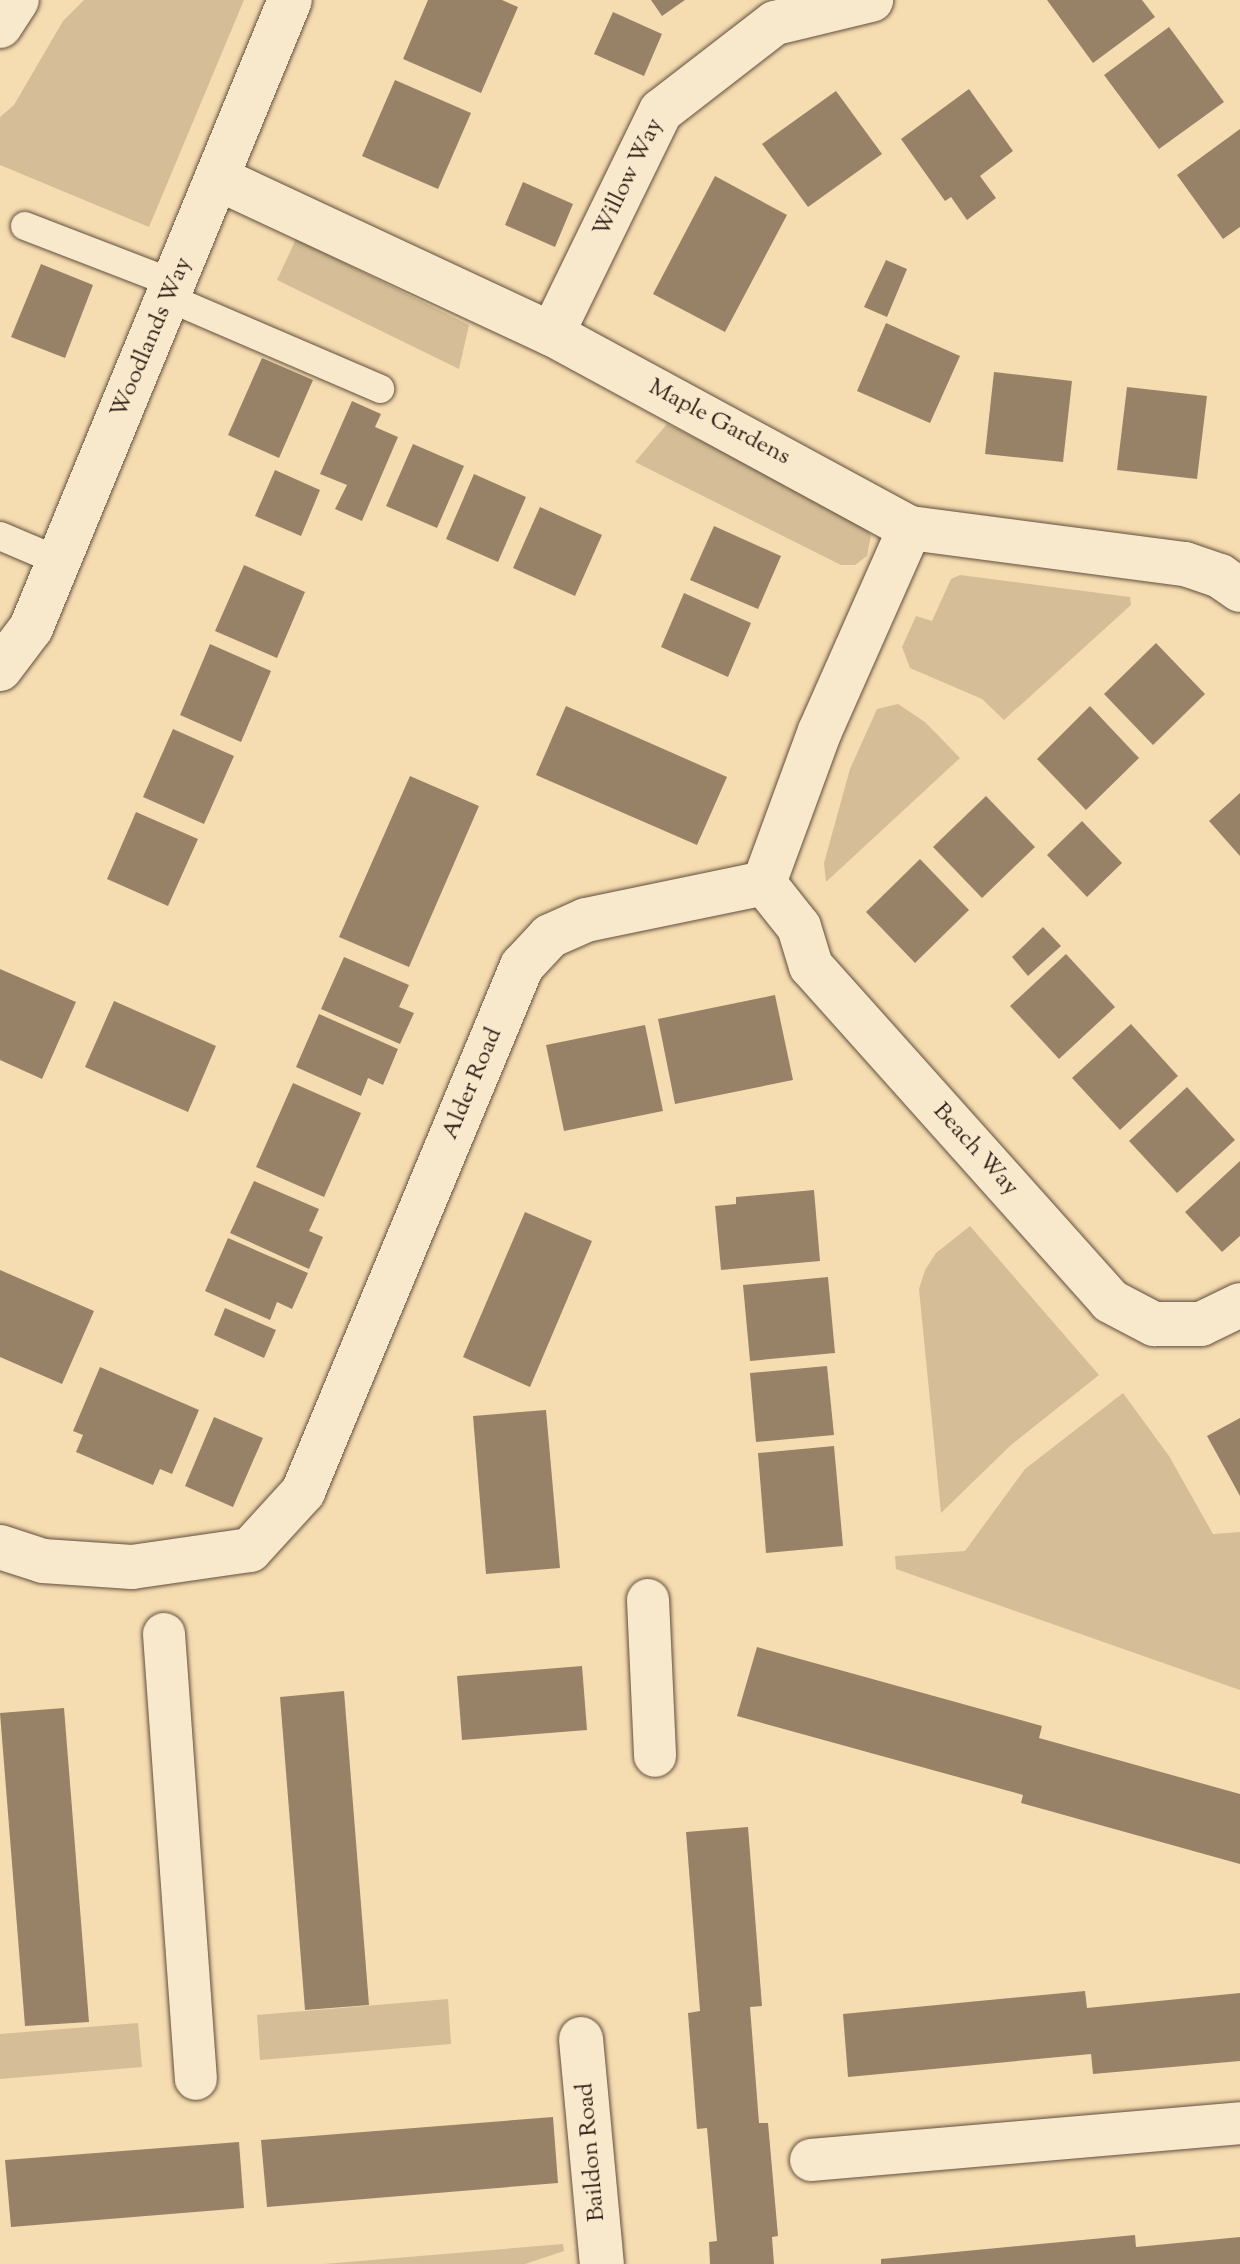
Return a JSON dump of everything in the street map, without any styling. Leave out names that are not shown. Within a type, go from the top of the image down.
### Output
[{"type":"street","points":[[0,26],[17,0]]},
{"type":"street","name":"Woodlands Way","points":[[0,669],[31,628],[219,179],[290,0]]},
{"type":"street","name":"Willow Way","points":[[552,334],[661,111],[775,23],[871,0]]},
{"type":"street","name":"Maple Gardens","points":[[219,179],[552,334],[910,528],[1185,564],[1220,576],[1240,590]]},
{"type":"street","points":[[764,883],[820,731],[910,528]]},
{"type":"street","name":"Beach Way","points":[[764,883],[799,927],[811,966],[1110,1301],[1154,1324],[1201,1324],[1240,1305]]},
{"type":"street","name":"Alder Road","points":[[0,1547],[43,1561],[132,1567],[250,1550],[303,1492],[522,966],[550,936],[586,920],[764,883]]},
{"type":"street","points":[[648,1600],[655,1756]]},
{"type":"street","points":[[164,1634],[196,2079]]},
{"type":"street","name":"Baildon Road","points":[[581,2039],[602,2264]]},
{"type":"street","points":[[811,2160],[1240,2123]]},
{"type":"lane","points":[[25,226],[380,389]]},
{"type":"lane","points":[[0,536],[59,561]]},
{"type":"shaded area","points":[[84,0],[244,0],[149,227],[0,165],[0,117],[14,105],[63,21]]},
{"type":"shaded area","points":[[296,239],[469,325],[459,369],[277,280]]},
{"type":"shaded area","points":[[667,424],[852,515],[871,535],[867,556],[855,565],[841,565],[635,462]]},
{"type":"shaded area","points":[[960,575],[1130,597],[1131,605],[1004,720],[982,699],[910,668],[902,647],[916,616],[932,621],[951,579]]},
{"type":"shaded area","points":[[898,704],[925,722],[960,758],[826,882],[824,863],[850,769],[877,709]]},
{"type":"shaded area","points":[[970,1226],[1099,1375],[1011,1445],[941,1513],[919,1289],[925,1270],[936,1253]]},
{"type":"shaded area","points":[[1123,1393],[1169,1456],[1213,1534],[1240,1532],[1240,1690],[896,1569],[895,1556],[965,1551],[1025,1469]]},
{"type":"shaded area","points":[[448,1999],[451,2044],[260,2060],[257,2015]]},
{"type":"shaded area","points":[[138,2023],[142,2067],[0,2079],[0,2034]]},
{"type":"shaded area","points":[[563,2244],[564,2251],[525,2264],[324,2264]]},
{"type":"building","points":[[428,0],[502,0],[518,7],[481,93],[403,59]]},
{"type":"building","points":[[651,0],[685,0],[662,16]]},
{"type":"building","points":[[1047,0],[1142,0],[1155,17],[1093,63]]},
{"type":"building","points":[[613,12],[662,34],[644,76],[594,54]]},
{"type":"building","points":[[1169,27],[1224,102],[1159,149],[1104,75]]},
{"type":"building","points":[[395,80],[471,113],[438,189],[362,156]]},
{"type":"building","points":[[969,89],[1013,151],[980,176],[996,198],[967,220],[951,197],[945,201],[901,139]]},
{"type":"building","points":[[836,91],[882,154],[808,207],[762,144]]},
{"type":"building","points":[[1240,129],[1240,227],[1223,239],[1177,175]]},
{"type":"building","points":[[715,176],[787,215],[725,332],[653,294]]},
{"type":"building","points":[[523,182],[573,204],[555,247],[505,225]]},
{"type":"building","points":[[886,260],[907,269],[887,317],[864,307]]},
{"type":"building","points":[[41,264],[93,285],[65,358],[11,337]]},
{"type":"building","points":[[886,323],[960,356],[930,423],[857,391]]},
{"type":"building","points":[[262,358],[313,380],[279,458],[228,435]]},
{"type":"building","points":[[994,372],[1072,381],[1063,462],[985,454]]},
{"type":"building","points":[[1127,387],[1207,396],[1197,479],[1117,470]]},
{"type":"building","points":[[352,401],[381,414],[375,427],[398,437],[362,521],[335,509],[347,485],[320,474]]},
{"type":"building","points":[[413,444],[464,466],[437,528],[386,506]]},
{"type":"building","points":[[275,470],[320,490],[301,536],[255,516]]},
{"type":"building","points":[[474,474],[526,497],[498,562],[446,539]]},
{"type":"building","points":[[540,507],[602,535],[575,596],[513,568]]},
{"type":"building","points":[[714,526],[781,556],[758,609],[690,580]]},
{"type":"building","points":[[244,565],[305,592],[277,658],[215,631]]},
{"type":"building","points":[[684,593],[751,623],[728,677],[661,647]]},
{"type":"building","points":[[1156,643],[1205,694],[1153,745],[1104,694]]},
{"type":"building","points":[[210,644],[271,671],[241,742],[180,715]]},
{"type":"building","points":[[566,706],[727,777],[697,845],[536,775]]},
{"type":"building","points":[[1090,706],[1139,758],[1086,810],[1037,759]]},
{"type":"building","points":[[173,729],[234,756],[204,824],[143,797]]},
{"type":"building","points":[[410,776],[479,806],[409,967],[339,937]]},
{"type":"building","points":[[1240,793],[1240,856],[1209,821]]},
{"type":"building","points":[[986,796],[1035,847],[982,898],[933,847]]},
{"type":"building","points":[[136,812],[198,839],[168,906],[107,879]]},
{"type":"building","points":[[1082,821],[1122,863],[1087,897],[1047,855]]},
{"type":"building","points":[[920,859],[969,910],[915,963],[866,912]]},
{"type":"building","points":[[1043,927],[1061,946],[1028,976],[1012,957]]},
{"type":"building","points":[[1066,954],[1115,1007],[1059,1059],[1010,1006]]},
{"type":"building","points":[[344,957],[409,985],[399,1007],[414,1013],[400,1044],[321,1009]]},
{"type":"building","points":[[0,969],[76,1002],[42,1079],[0,1060]]},
{"type":"building","points":[[775,995],[793,1080],[675,1104],[658,1019]]},
{"type":"building","points":[[114,1001],[216,1046],[188,1112],[85,1067]]},
{"type":"building","points":[[319,1014],[398,1049],[383,1085],[368,1078],[361,1096],[296,1067]]},
{"type":"building","points":[[1131,1024],[1178,1076],[1120,1130],[1072,1078]]},
{"type":"building","points":[[645,1025],[663,1111],[564,1131],[546,1045]]},
{"type":"building","points":[[293,1083],[361,1113],[324,1197],[256,1167]]},
{"type":"building","points":[[1187,1087],[1235,1140],[1177,1193],[1129,1141]]},
{"type":"building","points":[[1240,1161],[1240,1236],[1222,1252],[1185,1212]]},
{"type":"building","points":[[254,1181],[319,1209],[309,1231],[323,1237],[309,1269],[230,1233]]},
{"type":"building","points":[[814,1190],[820,1261],[721,1270],[715,1206],[736,1204],[736,1197]]},
{"type":"building","points":[[525,1212],[592,1241],[530,1387],[463,1357]]},
{"type":"building","points":[[228,1238],[308,1273],[292,1309],[277,1302],[270,1320],[205,1291]]},
{"type":"building","points":[[0,1270],[94,1311],[62,1384],[0,1357]]},
{"type":"building","points":[[828,1277],[835,1353],[750,1361],[743,1285]]},
{"type":"building","points":[[225,1308],[276,1330],[264,1358],[214,1335]]},
{"type":"building","points":[[827,1366],[834,1435],[756,1442],[750,1373]]},
{"type":"building","points":[[100,1367],[199,1410],[172,1474],[160,1469],[153,1485],[76,1452],[83,1435],[73,1431]]},
{"type":"building","points":[[546,1410],[560,1568],[486,1574],[473,1416]]},
{"type":"building","points":[[214,1417],[263,1438],[233,1507],[185,1486]]},
{"type":"building","points":[[1240,1418],[1240,1496],[1207,1436]]},
{"type":"building","points":[[834,1446],[843,1546],[766,1553],[758,1453]]},
{"type":"building","points":[[757,1647],[1042,1726],[1039,1738],[1240,1794],[1240,1864],[1021,1803],[1023,1795],[737,1716]]},
{"type":"building","points":[[582,1666],[587,1730],[462,1740],[457,1676]]},
{"type":"building","points":[[344,1691],[369,2005],[305,2010],[280,1697]]},
{"type":"building","points":[[64,1708],[89,2022],[25,2026],[0,1713]]},
{"type":"building","points":[[748,1827],[762,2006],[750,2007],[759,2123],[768,2123],[778,2236],[772,2237],[774,2264],[710,2264],[709,2242],[717,2241],[707,2128],[697,2129],[688,2013],[700,2011],[686,1832]]},
{"type":"building","points":[[1085,1991],[1087,2008],[1240,1993],[1240,2061],[1093,2074],[1091,2054],[848,2077],[843,2014]]},
{"type":"building","points":[[553,2117],[558,2183],[267,2207],[261,2140]]},
{"type":"building","points":[[239,2142],[244,2208],[11,2227],[5,2160]]},
{"type":"building","points":[[1135,2235],[1136,2247],[1240,2237],[1240,2264],[881,2264],[881,2259]]}]
